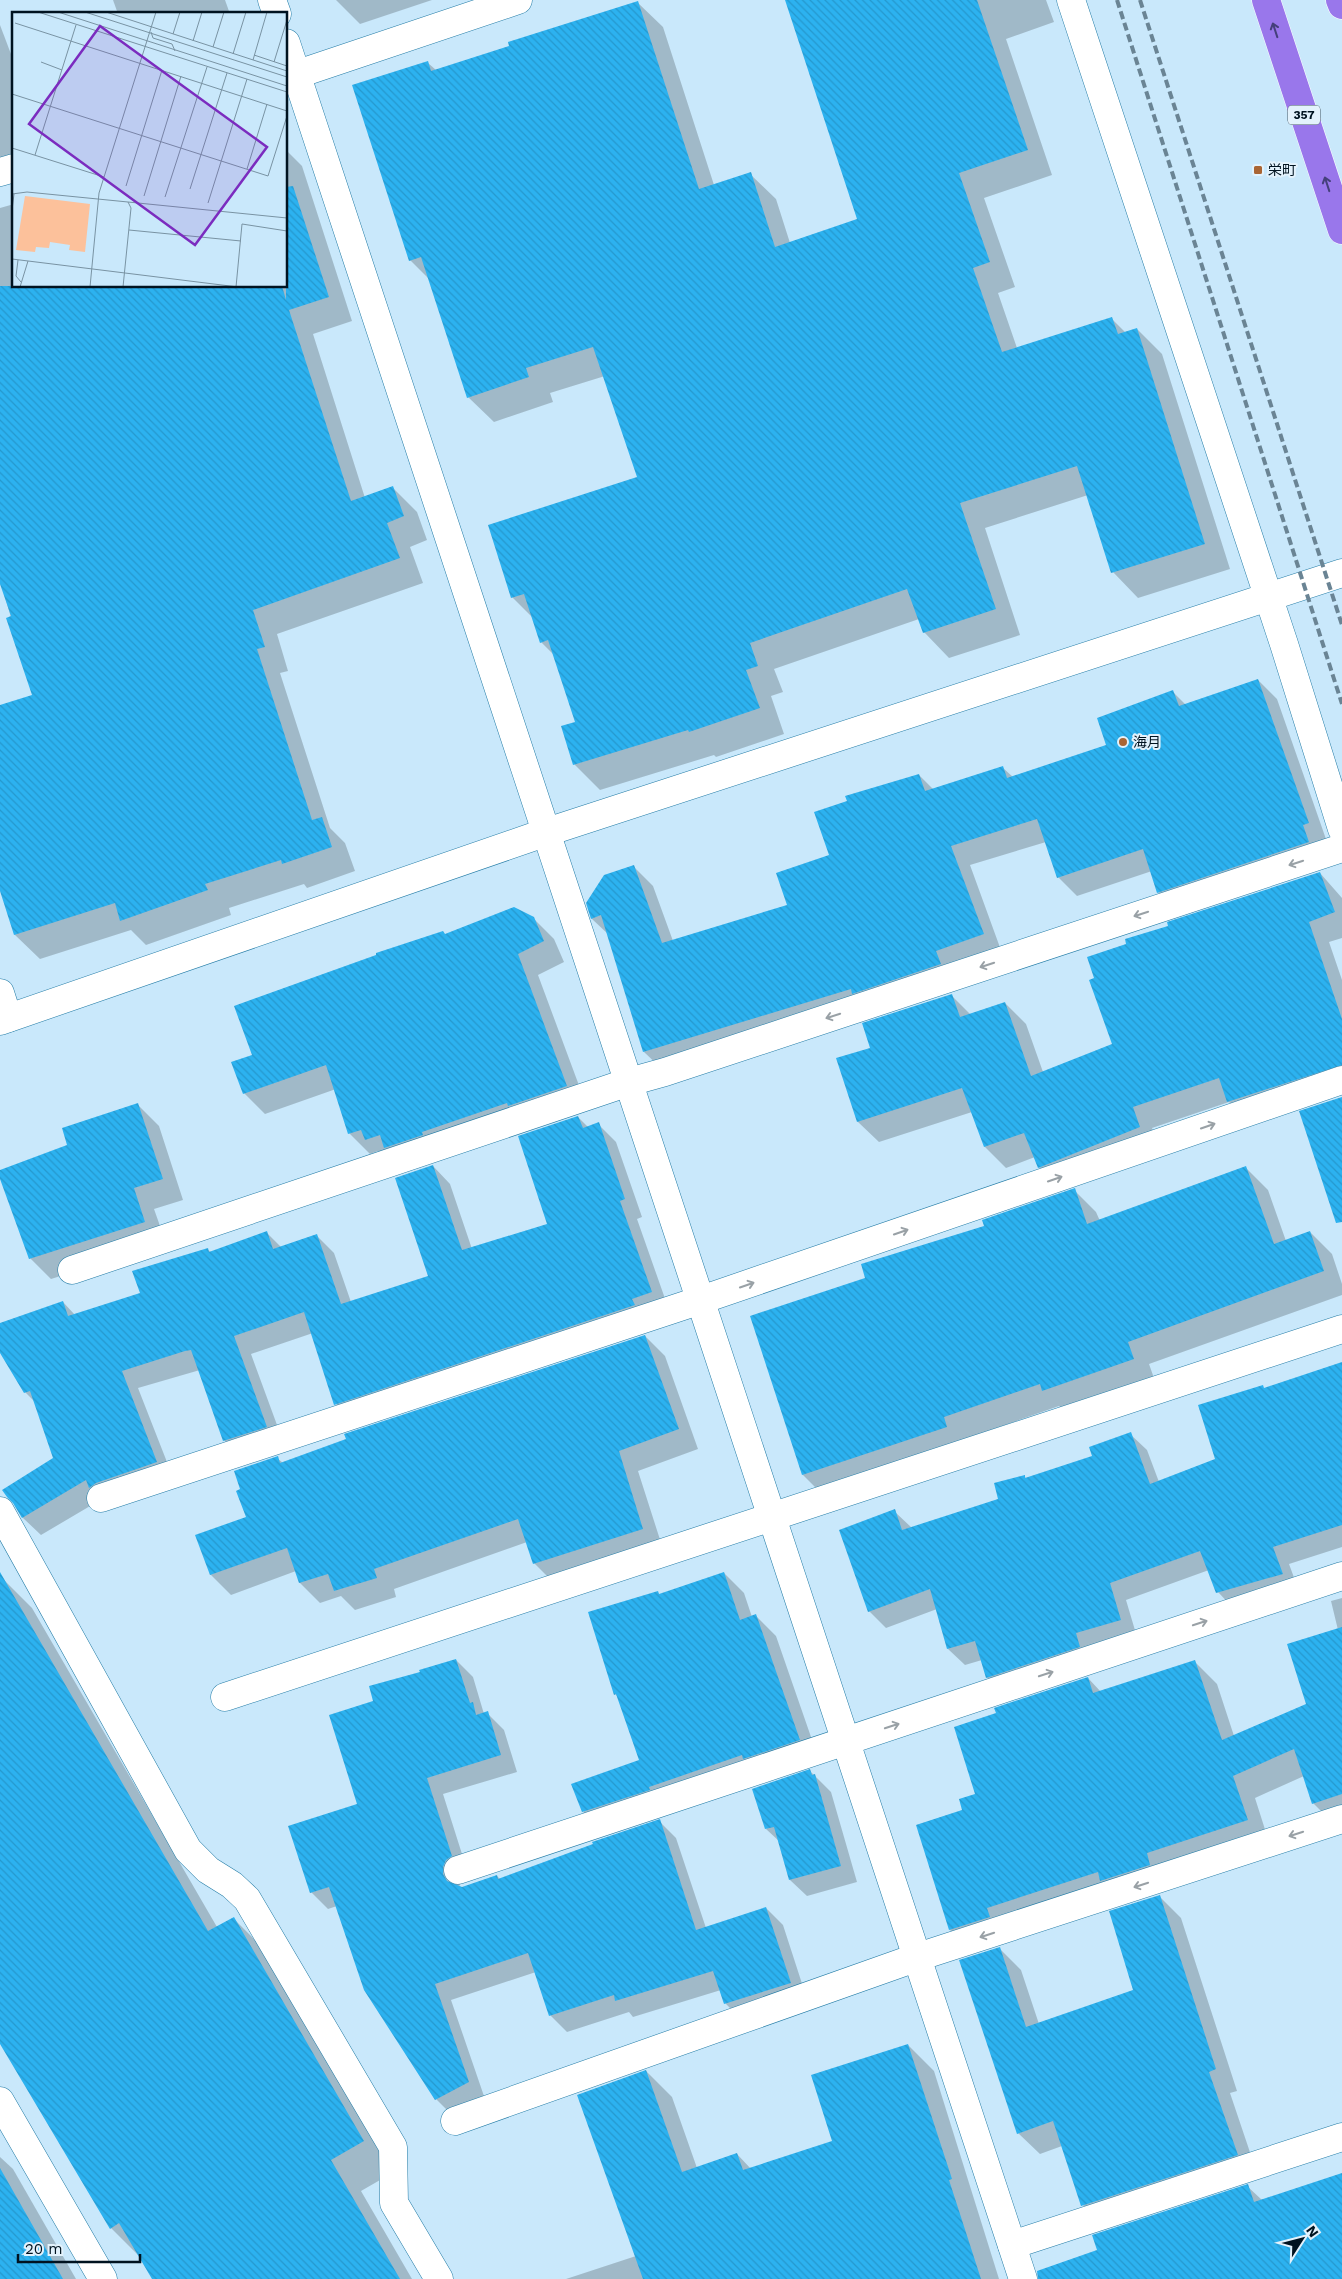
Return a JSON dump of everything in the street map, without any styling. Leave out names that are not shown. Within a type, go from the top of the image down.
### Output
[{"type":"highway","name":"357","points":[[1266,0],[1342,230]]},
{"type":"highway","points":[[1340,0],[1342,6]]},
{"type":"street","points":[[272,0],[276,12]]},
{"type":"street","points":[[292,77],[518,0]]},
{"type":"street","points":[[1071,0],[1268,597],[1342,829]]},
{"type":"street","points":[[288,54],[292,77],[629,1082],[1023,2279]]},
{"type":"street","points":[[3,1011],[1342,573]]},
{"type":"street","points":[[72,1270],[629,1082],[665,1072],[1342,848]]},
{"type":"street","points":[[101,1498],[701,1300],[1342,1080]]},
{"type":"street","points":[[225,1697],[1342,1329]]},
{"type":"street","points":[[0,1511],[188,1850],[208,1870],[232,1885],[247,1899],[393,2147],[394,2203],[439,2279]]},
{"type":"street","points":[[458,1870],[1342,1576]]},
{"type":"street","points":[[454,2120],[918,1958],[1342,1819]]},
{"type":"street","points":[[0,2101],[103,2279]]},
{"type":"street","points":[[1012,2245],[1342,2137]]},
{"type":"building","points":[[785,0],[977,0],[1028,150],[959,173],[990,262],[973,268],[1002,352],[1112,317],[1118,334],[1137,328],[1205,544],[1111,573],[1077,466],[960,503],[996,609],[923,633],[907,589],[750,643],[758,666],[746,670],[760,708],[689,732],[688,730],[573,765],[561,726],[575,722],[548,640],[540,643],[524,594],[511,598],[488,525],[637,477],[593,347],[526,368],[529,377],[467,398],[421,257],[409,261],[352,85],[428,61],[431,71],[509,46],[508,42],[638,1],[699,189],[751,172],[775,247],[857,219]]},
{"type":"building","points":[[293,186],[329,297],[289,310],[351,501],[393,486],[404,516],[387,523],[400,558],[253,610],[265,647],[257,649],[312,820],[322,817],[332,847],[282,864],[281,860],[205,884],[208,890],[120,921],[115,903],[14,935],[0,891],[0,705],[32,695],[6,618],[11,616],[0,584],[0,286],[12,286],[12,288],[283,288],[286,300],[286,288],[288,288],[288,187]]},
{"type":"building","points":[[1258,679],[1309,823],[1303,825],[1309,842],[1157,893],[1143,849],[1057,878],[1037,819],[951,846],[984,934],[936,951],[941,964],[852,994],[851,989],[643,1052],[601,915],[591,919],[586,903],[604,875],[634,865],[662,943],[787,905],[776,873],[829,855],[814,812],[847,801],[845,796],[919,774],[925,791],[1003,766],[1007,778],[1106,745],[1097,718],[1173,690],[1179,706]]},
{"type":"building","points":[[1320,872],[1335,912],[1309,922],[1342,1019],[1342,1065],[1227,1102],[1219,1078],[1133,1107],[1140,1127],[1038,1168],[1024,1133],[984,1147],[962,1088],[857,1122],[836,1058],[870,1048],[862,1023],[952,994],[960,1017],[1005,1002],[1031,1076],[1112,1044],[1089,980],[1094,978],[1087,957],[1126,944],[1125,939],[1168,926],[1167,922]]},
{"type":"building","points":[[514,907],[534,917],[544,941],[518,954],[567,1086],[508,1106],[507,1103],[422,1132],[423,1135],[384,1148],[380,1135],[365,1140],[361,1130],[348,1134],[326,1065],[243,1094],[231,1062],[252,1055],[234,1006],[376,955],[376,953],[443,931],[445,934]]},
{"type":"building","points":[[1342,1097],[1342,1222],[1336,1223],[1299,1111]]},
{"type":"building","points":[[138,1103],[163,1179],[134,1188],[145,1222],[29,1259],[0,1179],[0,1170],[67,1145],[62,1128]]},
{"type":"building","points":[[578,1116],[583,1128],[599,1122],[625,1199],[620,1201],[652,1292],[632,1299],[635,1305],[334,1405],[304,1312],[234,1336],[267,1427],[223,1441],[191,1350],[185,1351],[122,1371],[157,1462],[96,1483],[89,1488],[86,1480],[22,1518],[2,1490],[53,1458],[30,1391],[24,1393],[0,1353],[0,1323],[63,1301],[68,1316],[140,1293],[132,1271],[208,1248],[209,1252],[267,1231],[273,1249],[317,1234],[341,1304],[428,1276],[395,1178],[433,1165],[462,1250],[547,1224],[518,1136]]},
{"type":"building","points":[[1246,1166],[1274,1244],[1310,1231],[1324,1271],[1128,1342],[1134,1359],[1042,1391],[1040,1384],[944,1417],[947,1427],[802,1475],[750,1316],[865,1278],[861,1264],[984,1226],[982,1220],[1075,1188],[1087,1224]]},
{"type":"building","points":[[645,1335],[679,1429],[619,1451],[643,1529],[533,1564],[518,1519],[374,1569],[377,1578],[334,1591],[328,1574],[299,1583],[287,1548],[210,1575],[195,1535],[246,1517],[236,1491],[240,1489],[234,1471],[278,1456],[280,1463],[346,1439],[344,1434]]},
{"type":"building","points":[[1342,1362],[1342,1525],[1273,1547],[1283,1574],[1216,1593],[1200,1551],[1110,1583],[1121,1620],[1076,1633],[1080,1647],[986,1678],[975,1641],[947,1649],[930,1589],[868,1612],[839,1530],[895,1509],[902,1530],[998,1499],[994,1483],[1025,1475],[1025,1478],[1092,1456],[1089,1447],[1131,1432],[1150,1484],[1215,1459],[1198,1405],[1263,1385],[1264,1388]]},
{"type":"building","points":[[0,1572],[208,1931],[234,1917],[364,2141],[331,2160],[400,2279],[152,2279],[119,2223],[110,2229],[0,2044]]},
{"type":"building","points":[[724,1572],[740,1620],[756,1614],[800,1740],[743,1759],[742,1755],[649,1787],[650,1790],[582,1812],[571,1784],[639,1760],[616,1694],[614,1695],[588,1612],[658,1591],[659,1594]]},
{"type":"building","points":[[1342,1627],[1342,1794],[1312,1804],[1294,1749],[1233,1776],[1248,1820],[1147,1853],[1150,1865],[1100,1881],[1098,1872],[987,1908],[990,1917],[949,1930],[916,1825],[962,1810],[959,1799],[975,1794],[954,1727],[996,1713],[994,1708],[1088,1677],[1093,1693],[1195,1660],[1222,1740],[1306,1704],[1287,1644]]},
{"type":"building","points":[[456,1659],[470,1703],[473,1702],[476,1715],[488,1711],[501,1755],[427,1778],[452,1856],[446,1860],[443,1867],[443,1874],[447,1881],[462,1887],[497,1875],[498,1879],[593,1844],[592,1842],[660,1819],[696,1930],[766,1907],[791,1983],[724,2004],[713,1971],[615,2001],[614,1995],[549,2016],[528,1953],[435,1984],[469,2082],[435,2100],[364,1990],[329,1887],[310,1893],[288,1826],[357,1804],[329,1715],[373,1701],[369,1686],[420,1672],[419,1670]]},
{"type":"building","points":[[810,1769],[812,1775],[815,1774],[841,1866],[789,1880],[774,1827],[765,1829],[752,1789]]},
{"type":"building","points":[[1160,1895],[1216,2069],[1209,2072],[1238,2155],[1081,2206],[1053,2121],[1017,2134],[959,1960],[1000,1947],[1026,2027],[1133,1990],[1109,1911]]},
{"type":"building","points":[[908,2044],[952,2179],[949,2180],[981,2279],[643,2279],[577,2095],[646,2070],[682,2172],[737,2153],[743,2170],[832,2141],[811,2075]]},
{"type":"building","points":[[0,2168],[63,2279],[0,2279]]},
{"type":"building","points":[[1342,2173],[1342,2279],[1038,2279],[1037,2271],[1097,2250],[1092,2235],[1248,2184],[1254,2202]]},
{"type":"railway","points":[[1117,0],[1342,704]]},
{"type":"railway","points":[[1140,0],[1342,625]]},
{"type":"place","name":"栄町","points":[[1258,170]]},
{"type":"place","name":"海月","points":[[1123,742]]}]
